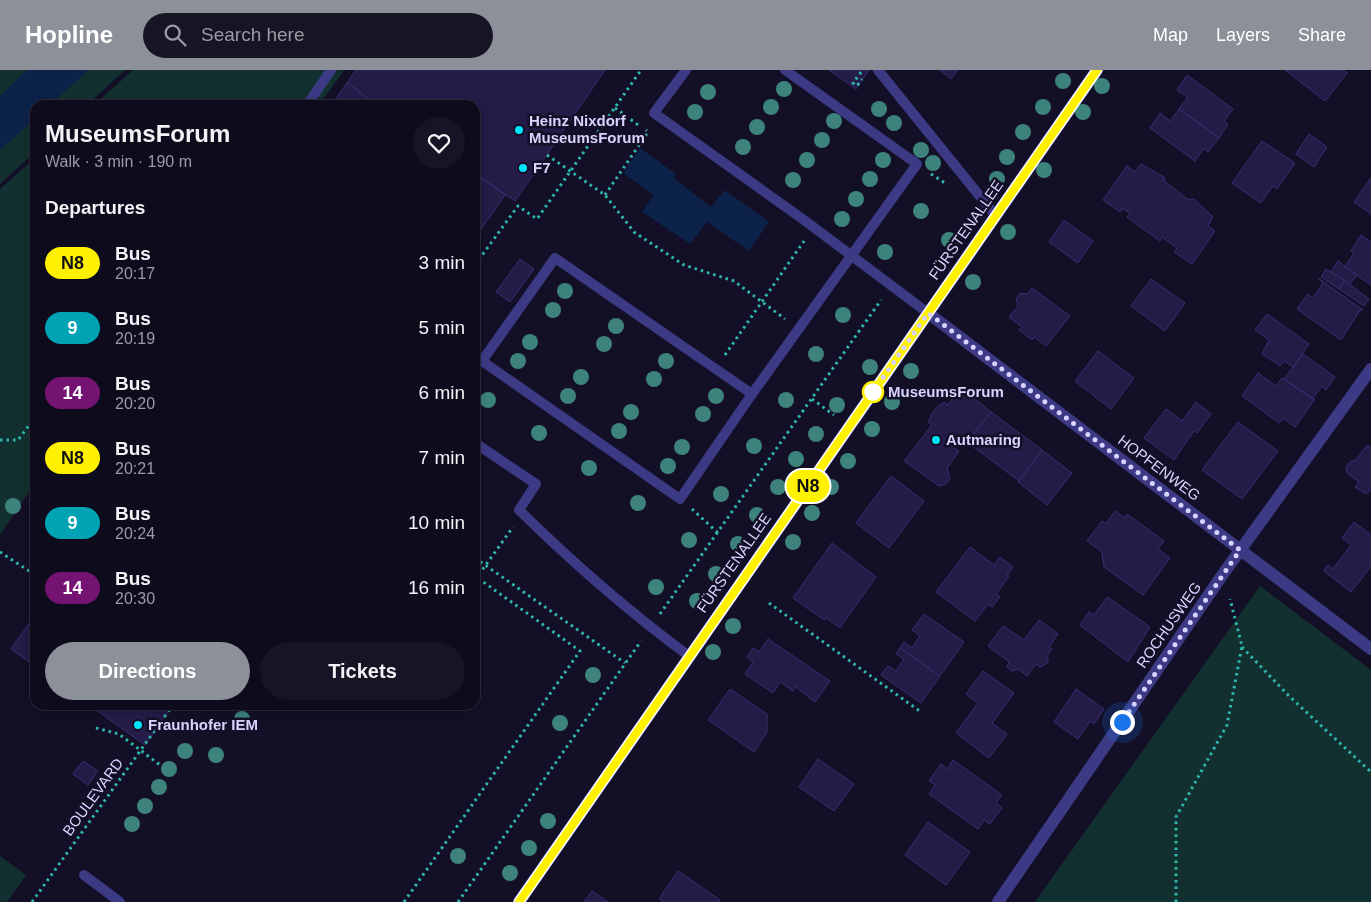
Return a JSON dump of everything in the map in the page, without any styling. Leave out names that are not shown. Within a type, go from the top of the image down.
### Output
[{"type":"street","name":"FÜRSTENALLEE","points":[[519,902],[1096,70]]},
{"type":"street","name":"HOPFENWEG","points":[[928,313],[1371,649]]},
{"type":"street","name":"ROCHUSWEG","points":[[998,902],[1223,574],[1371,369]]},
{"type":"lane","points":[[310,100],[331,70]]},
{"type":"lane","points":[[686,70],[654,113],[798,215],[928,313]]},
{"type":"lane","points":[[752,394],[555,258],[482,361],[680,498],[917,164],[785,70]]},
{"type":"lane","points":[[878,70],[995,215]]},
{"type":"lane","points":[[480,446],[536,484],[519,510],[565,554],[651,628],[689,656]]},
{"type":"lane","points":[[84,874],[120,902]]},
{"type":"path","points":[[480,257],[518,206],[537,219],[641,70]]},
{"type":"path","points":[[861,71],[853,83],[858,86],[863,78]]},
{"type":"path","points":[[605,195],[648,132],[614,108]]},
{"type":"path","points":[[547,155],[605,195],[634,232],[684,265],[734,282],[783,318]]},
{"type":"path","points":[[917,164],[952,188]]},
{"type":"path","points":[[725,355],[804,241]]},
{"type":"path","points":[[458,902],[891,285]]},
{"type":"path","points":[[812,399],[849,426]]},
{"type":"path","points":[[0,440],[18,440],[30,424]]},
{"type":"path","points":[[680,498],[718,532]]},
{"type":"path","points":[[480,572],[505,539]]},
{"type":"path","points":[[0,552],[29,571]]},
{"type":"path","points":[[480,562],[625,663]]},
{"type":"path","points":[[1176,902],[1176,817],[1227,724],[1242,646],[1223,574]]},
{"type":"path","points":[[404,902],[580,651],[480,581]]},
{"type":"path","points":[[769,604],[921,712]]},
{"type":"path","points":[[1242,646],[1288,696],[1371,772]]},
{"type":"path","name":"BOULEVARD","points":[[32,902],[169,710]]},
{"type":"path","points":[[96,728],[119,734],[160,765]]},
{"type":"green space","points":[[0,70],[125,70],[92,100],[30,100],[30,157],[0,184]]},
{"type":"green space","points":[[133,70],[344,70],[323,100],[100,100]]},
{"type":"green space","points":[[30,162],[30,490],[0,535],[0,189]]},
{"type":"green space","points":[[1260,586],[1371,670],[1371,902],[1035,902]]},
{"type":"green space","points":[[0,856],[26,875],[7,902],[0,902]]},
{"type":"water","points":[[27,70],[89,70],[56,100],[30,100],[30,123],[0,150],[0,96]]},
{"type":"water","points":[[640,148],[676,174],[674,178],[711,207],[725,190],[769,222],[749,251],[707,222],[690,244],[642,212],[654,195],[623,173]]},
{"type":"building","name":"Heinz Nixdorf MuseumsForum","points":[[356,70],[605,70],[515,201],[480,177],[480,100],[370,100],[347,83]]},
{"type":"building","points":[[829,70],[869,70],[856,89]]},
{"type":"building","points":[[940,70],[958,70],[951,79]]},
{"type":"building","points":[[1285,70],[1343,70],[1347,73],[1325,101]]},
{"type":"building","points":[[1187,75],[1233,109],[1224,121],[1228,124],[1219,138],[1179,109],[1188,97],[1177,90]]},
{"type":"building","points":[[347,83],[370,100],[335,100]]},
{"type":"building","points":[[1179,109],[1219,138],[1208,152],[1204,148],[1195,161],[1150,128],[1160,113],[1170,121]]},
{"type":"building","points":[[1309,134],[1327,147],[1314,167],[1296,154]]},
{"type":"building","points":[[1262,141],[1295,163],[1277,189],[1273,186],[1261,203],[1232,183]]},
{"type":"building","points":[[1141,164],[1164,177],[1165,182],[1189,200],[1194,199],[1213,217],[1208,226],[1215,231],[1192,264],[1174,252],[1177,248],[1162,237],[1160,241],[1127,217],[1130,213],[1122,208],[1120,212],[1103,200],[1127,166],[1135,172]]},
{"type":"building","points":[[480,178],[505,195],[480,231]]},
{"type":"building","points":[[1371,178],[1371,214],[1354,202]]},
{"type":"building","points":[[1064,220],[1093,241],[1078,263],[1049,242]]},
{"type":"building","points":[[1361,235],[1371,242],[1371,285],[1345,267],[1354,253],[1351,251]]},
{"type":"building","points":[[520,259],[534,269],[510,302],[496,292]]},
{"type":"building","points":[[1338,261],[1357,275],[1349,285],[1331,272]]},
{"type":"building","points":[[1326,269],[1345,281],[1339,289],[1321,277]]},
{"type":"building","points":[[1318,278],[1363,310],[1360,310],[1341,340],[1297,309],[1308,294],[1313,298],[1323,283]]},
{"type":"building","points":[[1151,279],[1185,303],[1165,331],[1131,306]]},
{"type":"building","points":[[1345,281],[1369,299],[1364,306],[1339,289]]},
{"type":"building","points":[[1032,288],[1070,316],[1046,346],[1034,337],[1032,340],[1019,330],[1022,327],[1009,317],[1018,306],[1016,299],[1020,293],[1027,294]]},
{"type":"building","points":[[1267,314],[1309,344],[1293,367],[1284,361],[1280,366],[1262,354],[1269,340],[1255,330]]},
{"type":"building","points":[[1098,351],[1134,378],[1111,409],[1075,381]]},
{"type":"building","points":[[1303,354],[1335,377],[1326,390],[1322,386],[1313,398],[1315,400],[1284,379]]},
{"type":"building","points":[[1258,373],[1276,386],[1282,378],[1314,400],[1295,427],[1283,418],[1279,423],[1242,396]]},
{"type":"building","points":[[958,391],[965,391],[991,412],[967,442],[962,438],[954,448],[959,451],[947,468],[950,478],[946,484],[939,486],[904,461],[932,425],[928,422],[933,412],[944,402],[948,405]]},
{"type":"building","points":[[1196,402],[1211,414],[1197,433],[1194,431],[1174,460],[1144,438],[1166,409],[1182,421]]},
{"type":"building","points":[[991,412],[1042,450],[1019,481],[967,442]]},
{"type":"building","points":[[1238,422],[1278,451],[1242,499],[1202,470]]},
{"type":"building","points":[[1367,445],[1371,448],[1371,490],[1366,494],[1355,487],[1359,482],[1347,473],[1346,467],[1351,461],[1356,460]]},
{"type":"building","points":[[1042,450],[1072,473],[1047,505],[1018,482]]},
{"type":"building","points":[[891,476],[924,501],[889,548],[856,523]]},
{"type":"building","points":[[1115,511],[1125,518],[1127,514],[1164,541],[1158,549],[1170,558],[1143,595],[1104,567],[1102,552],[1087,541],[1102,521],[1106,524]]},
{"type":"building","points":[[1354,522],[1371,535],[1371,566],[1351,592],[1324,571],[1328,565],[1333,569],[1351,545],[1342,538]]},
{"type":"building","points":[[832,543],[876,577],[840,628],[826,618],[824,620],[793,598]]},
{"type":"building","points":[[970,547],[994,565],[1000,557],[1013,567],[996,594],[1000,597],[992,607],[988,604],[975,621],[936,592]]},
{"type":"building","points":[[1107,597],[1150,627],[1128,662],[1080,625],[1089,612],[1094,615]]},
{"type":"building","points":[[924,614],[964,642],[940,676],[900,648],[904,642],[912,648],[920,636],[912,630]]},
{"type":"building","points":[[1039,620],[1058,634],[1049,647],[1052,649],[1046,657],[1048,658],[1048,663],[1040,667],[1036,664],[1027,676],[1018,669],[1012,671],[1007,667],[1009,662],[988,646],[1003,626],[1024,640]]},
{"type":"building","points":[[30,622],[30,662],[11,649]]},
{"type":"building","points":[[768,639],[830,681],[815,702],[796,687],[793,691],[780,682],[773,693],[745,674],[753,662],[747,657],[753,648],[759,652]]},
{"type":"building","points":[[900,648],[940,676],[921,703],[881,675],[888,666],[896,671],[904,659],[896,654]]},
{"type":"building","points":[[983,671],[1014,693],[992,723],[1007,734],[989,758],[956,733],[978,703],[966,694]]},
{"type":"building","points":[[730,689],[767,714],[767,732],[754,752],[708,720]]},
{"type":"building","points":[[1076,689],[1104,709],[1094,724],[1090,721],[1078,739],[1054,722]]},
{"type":"building","name":"Fraunhofer IEM","points":[[96,710],[170,710],[145,745]]},
{"type":"building","points":[[818,759],[854,784],[834,811],[799,787]]},
{"type":"building","points":[[953,760],[1002,795],[996,803],[1002,808],[990,824],[984,820],[978,829],[929,794],[935,785],[929,781],[941,764],[947,769]]},
{"type":"building","points":[[83,761],[98,771],[88,785],[73,774]]},
{"type":"building","points":[[928,822],[970,852],[946,885],[905,855]]},
{"type":"building","points":[[678,871],[720,900],[719,902],[663,902],[659,899]]},
{"type":"building","points":[[592,891],[608,902],[584,902]]},
{"type":"bus line","name":"N8","points":[[519,902],[1097,70]]},
{"type":"place","name":"Heinz Nixdorf MuseumsForum","points":[[519,130]]},
{"type":"place","name":"F7","points":[[523,168]]},
{"type":"place","name":"MuseumsForum","points":[[873,392]]},
{"type":"place","name":"Autmaring","points":[[936,440]]},
{"type":"place","name":"Fraunhofer IEM","points":[[138,725]]},
{"type":"route","points":[[873,392],[928,313],[1240,550],[1122,722]]}]
